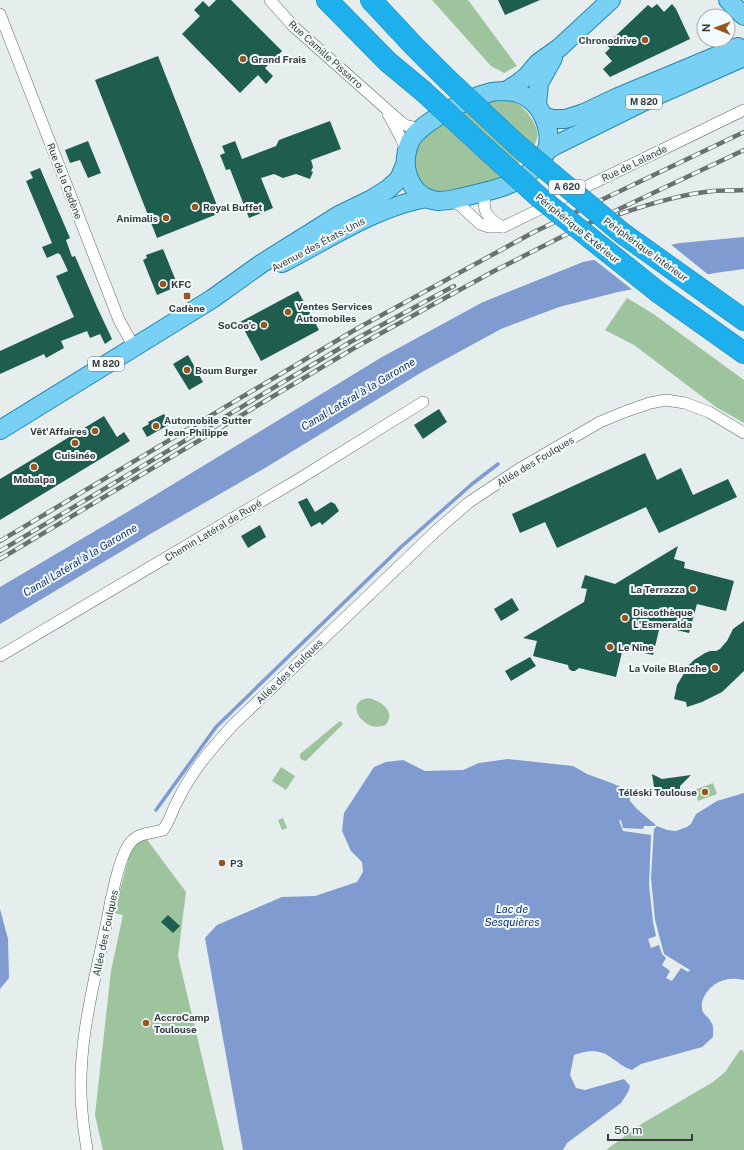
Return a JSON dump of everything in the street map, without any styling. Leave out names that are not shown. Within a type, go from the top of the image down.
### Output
[{"type":"highway","points":[[327,0],[388,62],[423,91]]},
{"type":"highway","points":[[343,0],[395,54],[423,91]]},
{"type":"highway","points":[[371,0],[446,78]]},
{"type":"highway","points":[[386,0],[419,38],[446,78]]},
{"type":"highway","name":"Périphérique Intérieur","points":[[446,78],[516,144],[622,233],[744,320]]},
{"type":"highway","name":"Périphérique Extérieur","points":[[423,91],[540,198],[658,292],[744,352]]},
{"type":"main road","points":[[506,91],[527,76],[538,63],[560,48],[611,0]]},
{"type":"main road","points":[[728,0],[744,16]]},
{"type":"main road","name":"M 820","points":[[540,111],[553,119],[565,118],[584,113],[618,97],[744,44]]},
{"type":"main road","points":[[540,111],[529,98],[521,94],[506,91],[488,93],[470,100],[436,118],[420,129],[412,138],[409,145],[406,159],[411,184],[417,192],[427,198],[437,201],[450,200],[486,192],[518,180],[531,171],[546,152],[549,138],[540,111],[539,83],[560,48]]},
{"type":"main road","name":"M 820","points":[[546,152],[556,145],[645,102],[744,57]]},
{"type":"main road","name":"Avenue des États-Unis","points":[[0,430],[212,298],[261,264],[339,215],[372,199],[388,189],[399,179],[406,159]]},
{"type":"main road","name":"Avenue des États-Unis","points":[[212,298],[314,247],[360,221],[389,208],[427,198]]},
{"type":"street","name":"Rue Camille Pissarro","points":[[270,0],[294,27],[358,82],[384,107],[405,125],[420,129]]},
{"type":"street","name":"Rue de la Cadène","points":[[0,14],[119,320],[134,347]]},
{"type":"street","name":"Rue Camille Pissarro","points":[[384,107],[401,138],[406,159]]},
{"type":"street","name":"Rue de Lalande","points":[[502,227],[744,110]]},
{"type":"street","points":[[486,192],[484,206],[488,216],[493,222],[502,227]]},
{"type":"street","points":[[450,200],[461,206],[480,224],[489,227],[502,227]]},
{"type":"street","name":"Allée des Foulques","points":[[87,1150],[82,1110],[81,1080],[84,1046],[110,904],[122,857],[130,843],[138,835],[163,830],[169,821],[184,789],[213,746],[437,530],[468,503],[519,469],[600,422],[650,403],[666,400],[685,403],[709,412],[744,433]]},
{"type":"street","name":"Chemin Latéral de Rupé","points":[[0,656],[299,479],[423,402]]},
{"type":"green space","points":[[432,0],[468,0],[517,66],[504,73],[491,66]]},
{"type":"green space","points":[[503,98],[524,109],[536,127],[538,134],[535,144],[526,156],[514,168],[501,177],[458,193],[449,194],[426,187],[417,175],[414,162],[417,151],[423,140],[433,130],[457,114],[483,102]]},
{"type":"green space","points":[[627,298],[652,313],[744,380],[744,423],[716,407],[634,345],[605,330]]},
{"type":"green space","points":[[368,698],[381,703],[388,710],[389,718],[385,725],[375,727],[369,725],[359,716],[357,705],[361,701]]},
{"type":"green space","points":[[340,721],[343,724],[306,761],[300,758],[300,754]]},
{"type":"green space","points":[[281,767],[295,776],[286,790],[272,781]]},
{"type":"green space","name":"Téléski Toulouse","points":[[713,783],[717,794],[698,801],[694,790]]},
{"type":"green space","points":[[283,818],[287,828],[282,830],[278,820]]},
{"type":"green space","points":[[145,837],[186,892],[178,956],[224,1150],[103,1150],[95,1115],[111,971],[123,915],[114,913],[131,849]]},
{"type":"green space","points":[[740,1050],[743,1050],[744,1054],[744,1150],[606,1150],[643,1123],[713,1082],[725,1072]]},
{"type":"water","name":"Canal Latéral à la Garonne","points":[[744,237],[744,269],[715,273],[618,292],[559,307],[501,329],[422,372],[265,468],[152,533],[0,624],[0,587],[129,511],[382,357],[483,302],[583,262],[680,243]]},
{"type":"water","name":"Lac de Sesquières","points":[[508,759],[573,766],[587,774],[614,784],[625,789],[629,794],[630,801],[637,809],[657,826],[667,830],[676,831],[687,827],[691,824],[696,814],[717,801],[744,793],[744,980],[728,979],[720,981],[708,990],[705,995],[702,1009],[712,1024],[713,1037],[702,1047],[641,1064],[632,1070],[624,1067],[604,1053],[589,1051],[574,1055],[570,1075],[576,1088],[585,1090],[624,1079],[630,1086],[621,1103],[567,1143],[563,1150],[243,1150],[205,938],[217,925],[282,897],[315,896],[357,882],[363,872],[362,862],[351,851],[342,831],[344,813],[374,767],[386,762],[403,760],[425,771],[463,770],[479,763]]},
{"type":"water","points":[[0,909],[8,939],[9,978],[0,989]]},
{"type":"pier","points":[[669,243],[710,276],[634,291],[592,258]]},
{"type":"pier","points":[[621,820],[623,828],[643,829],[644,826],[657,826],[654,829],[651,878],[655,920],[664,954],[690,970],[688,972],[681,968],[672,981],[666,978],[670,971],[662,965],[666,958],[662,954],[659,945],[651,948],[648,939],[656,936],[649,885],[651,835],[623,831],[619,821]]},
{"type":"building","points":[[216,0],[231,0],[282,51],[265,68],[273,76],[266,84],[258,75],[240,93],[182,34],[200,16],[194,10],[203,1],[209,7]]},
{"type":"building","points":[[498,0],[540,0],[505,15]]},
{"type":"building","points":[[657,4],[664,12],[672,4],[676,9],[690,39],[610,77],[603,69],[612,61],[605,53],[610,48],[606,45],[648,5],[652,8]]},
{"type":"building","points":[[158,56],[220,213],[157,238],[95,80]]},
{"type":"building","points":[[330,121],[341,149],[311,160],[313,167],[311,171],[313,172],[310,179],[296,174],[283,178],[274,174],[261,178],[273,208],[249,218],[230,169],[226,170],[220,155],[225,153],[222,146],[235,141],[242,159],[276,146],[279,140]]},
{"type":"building","points":[[88,141],[101,173],[88,178],[80,160],[70,163],[65,150]]},
{"type":"building","points":[[40,168],[70,238],[66,240],[72,257],[75,256],[112,339],[105,344],[100,334],[90,338],[87,331],[61,341],[64,348],[46,358],[44,354],[0,374],[0,351],[74,317],[56,276],[68,271],[60,254],[58,253],[47,258],[42,247],[52,243],[26,181],[33,178],[30,172]]},
{"type":"building","points":[[163,249],[178,286],[157,295],[143,260],[147,258],[146,255]]},
{"type":"building","points":[[298,291],[319,330],[261,361],[240,322]]},
{"type":"building","points":[[188,355],[203,382],[189,390],[173,364]]},
{"type":"building","points":[[439,409],[447,422],[423,439],[414,425]]},
{"type":"building","points":[[164,414],[170,424],[147,437],[142,428],[149,424],[148,422]]},
{"type":"building","points":[[104,416],[117,437],[124,432],[130,441],[0,520],[0,479]]},
{"type":"building","points":[[645,453],[657,480],[681,468],[693,495],[728,479],[737,497],[659,533],[646,507],[557,548],[545,522],[520,533],[512,514]]},
{"type":"building","points":[[307,498],[315,512],[331,502],[335,504],[339,511],[322,525],[320,522],[311,527],[298,502]]},
{"type":"building","points":[[260,525],[266,537],[248,548],[241,536]]},
{"type":"building","name":"Discothèque L'Esmeralda","points":[[678,546],[674,559],[685,562],[684,568],[734,581],[726,611],[697,604],[689,633],[660,626],[653,655],[623,648],[616,677],[579,668],[572,671],[569,669],[568,665],[533,656],[537,641],[523,638],[584,602],[587,589],[581,588],[585,575],[615,584]]},
{"type":"building","points":[[512,598],[519,610],[501,621],[494,609]]},
{"type":"building","name":"La Voile Blanche","points":[[744,621],[744,671],[722,692],[702,702],[687,707],[686,702],[674,699],[677,685],[689,665],[705,653],[720,649],[727,641],[733,629]]},
{"type":"building","points":[[530,657],[536,666],[511,681],[505,671]]},
{"type":"building","points":[[652,774],[662,779],[691,775],[680,786],[680,789],[667,791],[662,798],[655,793]]},
{"type":"building","points":[[168,915],[180,926],[173,933],[161,922]]},
{"type":"waterway","points":[[156,810],[216,727],[401,547],[472,484],[498,464]]},
{"type":"railway","points":[[0,541],[358,328],[534,232],[744,132]]},
{"type":"railway","points":[[0,559],[356,347],[494,271],[579,228],[744,150]]},
{"type":"railway","points":[[620,214],[654,203],[690,194],[713,191],[744,190]]},
{"type":"railway","points":[[0,551],[352,341],[454,286]]},
{"type":"place","name":"Chronodrive","points":[[645,40]]},
{"type":"place","name":"Grand Frais","points":[[243,59]]},
{"type":"place","name":"Royal Buffet","points":[[195,207]]},
{"type":"place","name":"Animalis","points":[[166,218]]},
{"type":"place","name":"KFC","points":[[163,284]]},
{"type":"place","name":"Cadène","points":[[187,296]]},
{"type":"place","name":"Ventes Services Automobiles","points":[[288,312]]},
{"type":"place","name":"SoCoo'c","points":[[264,325]]},
{"type":"place","name":"Boum Burger","points":[[187,370]]},
{"type":"place","name":"Automobile Sutter Jean-Philippe","points":[[156,426]]},
{"type":"place","name":"Vêt'Affaires","points":[[95,431]]},
{"type":"place","name":"Cuisinéo","points":[[75,443]]},
{"type":"place","name":"Mobalpa","points":[[34,467]]},
{"type":"place","name":"La Terrazza","points":[[693,589]]},
{"type":"place","name":"Discothèque L'Esmeralda","points":[[625,618]]},
{"type":"place","name":"Le Nine","points":[[610,647]]},
{"type":"place","name":"La Voile Blanche","points":[[715,668]]},
{"type":"place","name":"Téléski Toulouse","points":[[705,792]]},
{"type":"place","name":"P3","points":[[222,863]]},
{"type":"place","name":"AccroCamp Toulouse","points":[[146,1023]]}]
